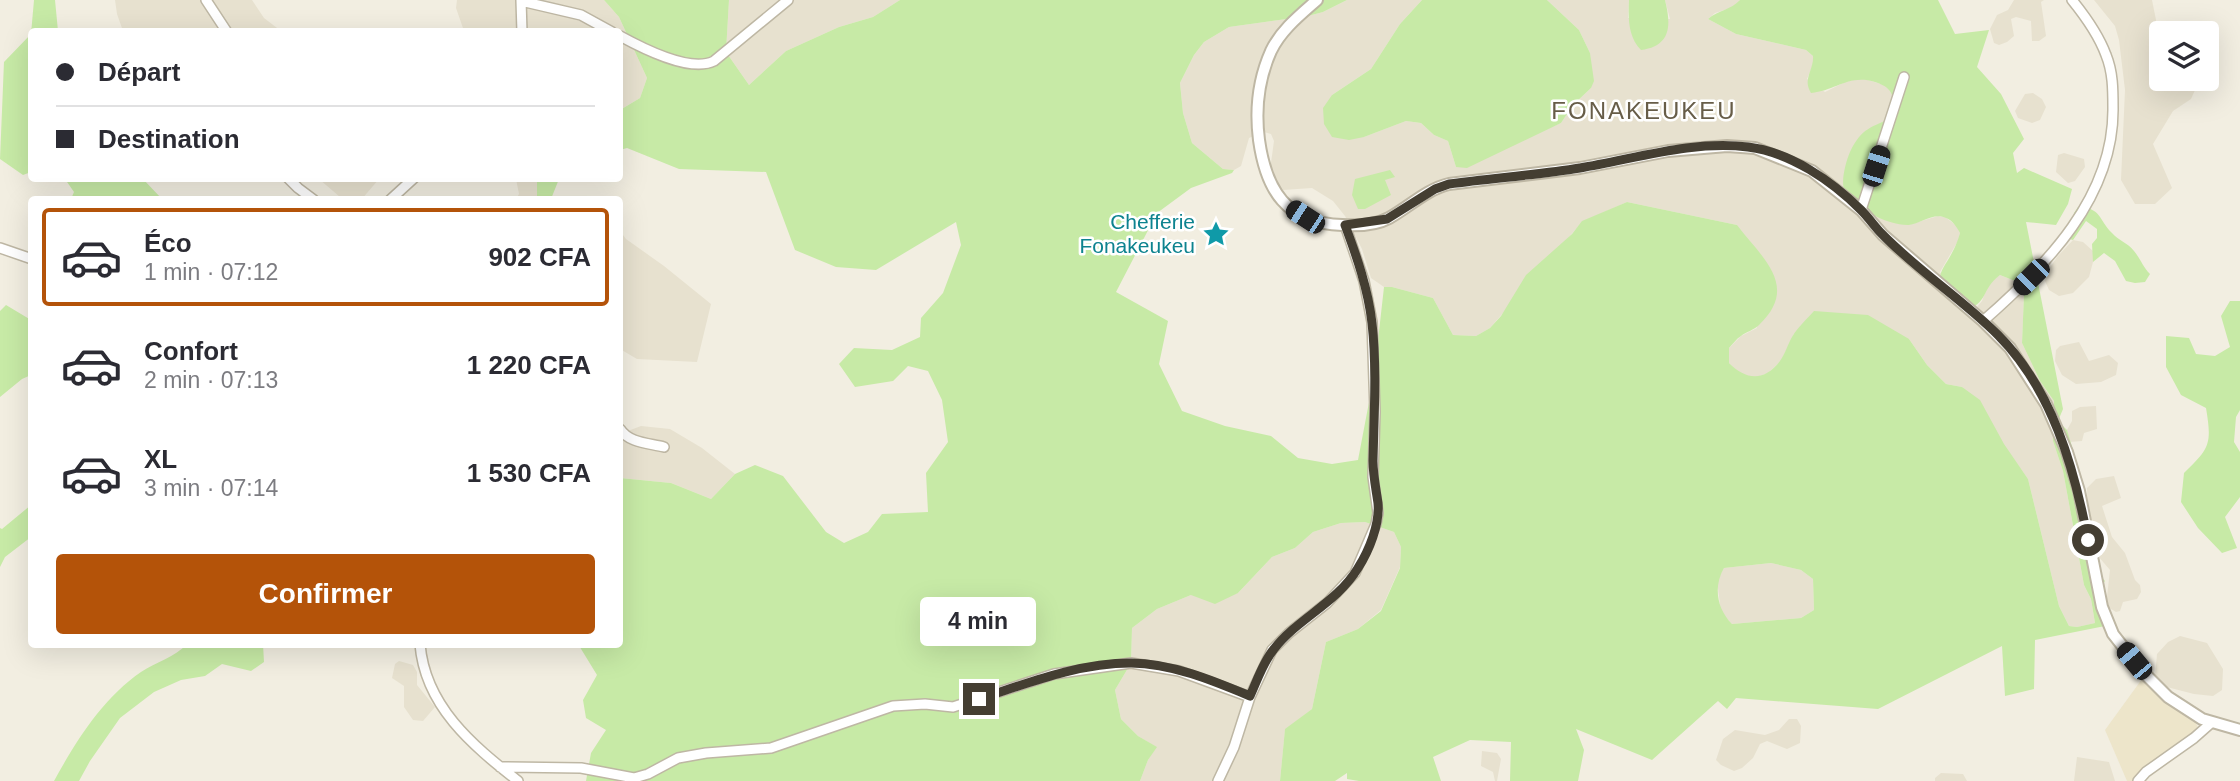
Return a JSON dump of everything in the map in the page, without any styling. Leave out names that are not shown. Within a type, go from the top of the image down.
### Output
[{"type":"street","points":[[206,0],[224,28]]},
{"type":"street","points":[[522,28],[521,0],[581,15],[605,28]]},
{"type":"street","points":[[623,38],[648,50],[701,66],[714,61],[788,0]]},
{"type":"street","points":[[1317,0],[1291,23],[1271,50],[1259,89],[1258,128],[1265,172],[1281,200],[1305,217],[1345,225],[1387,219],[1435,189],[1449,184],[1580,168],[1668,151],[1727,146],[1755,148],[1796,163],[1825,180],[1861,210],[1883,235],[1983,321],[2010,348],[2032,380],[2067,452],[2079,491],[2102,607],[2113,634],[2162,691],[2187,711],[2211,723],[2240,730]]},
{"type":"street","points":[[1983,321],[2047,261],[2080,216],[2103,172],[2112,140],[2112,77],[2105,53],[2073,0]]},
{"type":"street","points":[[1861,210],[1904,77]]},
{"type":"street","points":[[293,182],[309,196]]},
{"type":"street","points":[[394,196],[410,182]]},
{"type":"street","points":[[1218,781],[1234,747],[1250,696],[1272,650],[1327,603],[1355,573],[1362,563],[1376,524],[1378,513],[1373,477],[1375,412],[1372,322],[1364,281],[1345,225]]},
{"type":"street","points":[[0,248],[28,258]]},
{"type":"street","points":[[623,432],[638,442],[664,447]]},
{"type":"street","points":[[420,648],[423,670],[435,697],[473,744],[518,781]]},
{"type":"street","points":[[500,767],[581,768],[634,778],[648,774],[678,758],[771,748],[893,706],[925,704],[953,707],[1054,674],[1131,663],[1178,671],[1250,696]]},
{"type":"street","points":[[2138,781],[2211,723]]},
{"type":"shaded area","points":[[115,0],[252,0],[264,18],[277,28],[122,28]]},
{"type":"shaded area","points":[[457,0],[604,0],[619,17],[647,78],[640,98],[623,108],[623,28],[463,28],[456,8]]},
{"type":"shaded area","points":[[729,0],[900,0],[873,17],[839,27],[786,51],[749,85],[726,52]]},
{"type":"shaded area","points":[[1347,0],[1422,0],[1400,24],[1371,69],[1332,95],[1364,137],[1406,121],[1421,123],[1434,135],[1448,141],[1456,167],[1561,123],[1573,105],[1591,88],[1590,53],[1579,30],[1547,0],[1629,0],[1628,18],[1670,19],[1665,0],[1740,0],[1734,7],[1715,13],[1708,19],[1736,34],[1806,50],[1813,56],[1814,63],[1807,79],[1825,92],[1861,78],[1888,86],[1892,93],[1895,116],[1867,214],[1908,225],[1938,216],[1945,217],[1957,226],[1960,233],[1958,241],[1940,272],[1962,312],[1977,307],[1988,284],[2000,275],[2015,281],[2024,295],[2022,343],[2040,381],[2054,401],[2053,441],[2063,471],[2084,585],[2091,599],[2095,623],[2069,626],[2059,606],[2028,479],[1962,387],[1946,384],[1927,365],[1909,339],[1794,334],[1781,361],[1768,373],[1754,378],[1739,373],[1729,363],[1729,348],[1741,336],[1757,328],[1737,225],[1627,202],[1582,222],[1490,328],[1476,336],[1453,335],[1433,298],[1384,287],[1371,278],[1362,249],[1345,216],[1333,201],[1312,188],[1283,190],[1276,187],[1270,170],[1274,141],[1271,134],[1264,132],[1249,138],[1241,166],[1234,170],[1223,169],[1192,143],[1183,113],[1180,83],[1204,42],[1229,27],[1308,16]]},
{"type":"shaded area","points":[[2014,0],[2044,0],[2041,2],[2046,36],[2039,41],[2032,41],[2031,21],[2016,17],[2011,19],[2014,36],[1999,45],[1994,43],[1990,29],[1997,15],[2008,10]]},
{"type":"shaded area","points":[[2094,0],[2152,0],[2156,21],[2149,21],[2149,91],[2195,91],[2191,99],[2173,111],[2153,144],[2172,188],[2155,204],[2135,204],[2121,180],[2125,90],[2115,26]]},
{"type":"shaded area","points":[[2033,93],[2042,99],[2046,107],[2040,120],[2032,123],[2018,118],[2015,111],[2025,94]]},
{"type":"shaded area","points":[[2064,153],[2084,159],[2085,167],[2075,181],[2068,183],[2056,172],[2058,155]]},
{"type":"shaded area","points":[[322,182],[376,182],[364,196],[339,196]]},
{"type":"shaded area","points":[[517,182],[537,182],[537,196],[518,196]]},
{"type":"shaded area","points":[[623,235],[711,304],[697,362],[637,359],[623,351]]},
{"type":"shaded area","points":[[2073,240],[2083,242],[2093,251],[2093,262],[2089,277],[2073,293],[2059,296],[2049,290],[2045,281],[2057,257]]},
{"type":"shaded area","points":[[2079,342],[2089,361],[2109,355],[2118,363],[2116,375],[2101,382],[2076,384],[2062,375],[2055,361],[2056,350],[2060,346]]},
{"type":"shaded area","points":[[2096,406],[2097,429],[2084,433],[2082,441],[2069,442],[2067,430],[2072,421],[2072,411],[2080,407]]},
{"type":"shaded area","points":[[641,426],[670,429],[702,448],[735,474],[711,499],[671,483],[623,478],[623,433]]},
{"type":"shaded area","points":[[2114,476],[2121,498],[2102,506],[2112,537],[2125,553],[2141,592],[2137,599],[2123,602],[2120,611],[2116,612],[2106,606],[2110,570],[2098,556],[2088,529],[2087,488],[2096,479]]},
{"type":"shaded area","points":[[1365,522],[1394,532],[1401,547],[1400,567],[1381,610],[1358,629],[1326,642],[1312,709],[1285,730],[1280,781],[1140,781],[1156,747],[1138,736],[1121,719],[1115,690],[1131,663],[1132,628],[1157,609],[1191,595],[1238,593],[1272,557],[1295,548],[1313,532],[1341,523]]},
{"type":"shaded area","points":[[1771,563],[1801,570],[1813,579],[1814,610],[1801,618],[1732,624],[1721,613],[1717,580],[1724,568]]},
{"type":"shaded area","points":[[2180,636],[2207,643],[2223,669],[2222,690],[2213,696],[2163,686],[2155,677],[2157,654],[2168,642]]},
{"type":"shaded area","points":[[399,661],[413,665],[417,672],[417,685],[435,707],[423,721],[413,720],[404,707],[404,686],[392,678],[395,664]]},
{"type":"shaded area","points":[[2142,679],[2160,696],[2195,721],[2202,736],[2133,781],[2127,781],[2105,730]]},
{"type":"shaded area","points":[[1789,719],[1797,719],[1801,726],[1800,743],[1787,749],[1767,741],[1760,744],[1753,758],[1742,768],[1734,771],[1716,760],[1723,739],[1735,730],[1765,735],[1779,730]]},
{"type":"shaded area","points":[[1482,751],[1497,753],[1501,759],[1497,781],[1493,772],[1481,766]]},
{"type":"shaded area","points":[[2077,757],[2109,762],[2115,781],[2074,781]]},
{"type":"shaded area","points":[[1941,773],[1963,774],[1967,781],[1935,781]]},
{"type":"green space","points":[[34,0],[55,0],[58,28],[32,28]]},
{"type":"green space","points":[[604,0],[729,0],[726,52],[749,85],[786,51],[839,27],[873,17],[900,0],[1347,0],[1308,16],[1229,27],[1204,42],[1180,83],[1183,113],[1192,143],[1223,169],[1234,170],[1191,188],[1157,213],[1116,292],[1168,321],[1159,364],[1182,411],[1225,426],[1271,436],[1298,458],[1332,464],[1358,460],[1374,376],[1384,287],[1433,298],[1453,335],[1476,336],[1490,328],[1501,316],[1526,275],[1572,234],[1582,221],[1627,202],[1737,225],[1766,261],[1777,285],[1771,311],[1759,325],[1739,337],[1729,348],[1729,363],[1748,375],[1768,373],[1780,361],[1794,333],[1814,311],[1868,315],[1909,339],[1927,365],[1946,384],[1962,387],[1980,400],[2004,444],[2028,479],[2059,606],[2069,626],[2095,623],[2091,599],[2084,585],[2063,471],[2053,441],[2054,401],[2040,381],[2022,343],[2024,294],[2015,281],[2000,275],[1977,304],[1962,312],[1943,288],[1940,279],[1960,233],[1956,226],[1946,218],[1937,216],[1901,225],[1872,214],[1848,196],[1843,185],[1844,176],[1848,156],[1854,144],[1868,129],[1895,116],[1892,94],[1887,88],[1875,82],[1857,80],[1811,93],[1808,79],[1813,56],[1806,50],[1736,34],[1708,19],[1740,0],[1938,0],[1955,34],[1989,30],[1977,67],[2001,94],[2024,139],[2013,153],[2017,173],[2024,168],[2072,189],[2068,204],[2056,225],[2026,222],[2063,409],[2058,421],[2067,430],[2082,480],[2080,535],[2091,565],[2105,581],[2093,596],[2105,626],[2035,640],[2034,689],[2005,696],[2002,646],[1878,709],[1736,698],[1727,709],[1718,701],[1652,760],[1576,729],[1584,750],[1578,781],[1510,781],[1511,742],[1470,740],[1433,757],[1441,781],[1359,781],[1347,779],[1347,773],[1335,781],[1280,781],[1285,729],[1312,709],[1326,642],[1358,629],[1381,611],[1400,568],[1401,547],[1394,532],[1365,522],[1341,523],[1313,532],[1295,548],[1272,557],[1238,593],[1215,604],[1191,595],[1157,609],[1132,628],[1131,663],[1115,690],[1121,719],[1138,736],[1157,747],[1148,760],[1140,781],[586,781],[591,753],[606,730],[586,718],[583,700],[597,675],[580,648],[623,648],[623,478],[671,483],[711,499],[735,474],[755,465],[783,476],[826,532],[844,543],[868,532],[882,514],[928,512],[926,473],[948,442],[942,400],[928,371],[908,366],[893,381],[855,387],[839,364],[854,348],[892,350],[920,337],[921,318],[943,293],[961,245],[956,222],[876,270],[836,267],[795,250],[766,172],[679,169],[627,148],[623,149],[623,108],[640,98],[647,78],[619,17]],"holes":[[[1771,563],[1801,570],[1813,579],[1814,610],[1801,618],[1732,624],[1723,612],[1718,597],[1718,583],[1724,568]]]},
{"type":"green space","points":[[1422,0],[1547,0],[1579,30],[1590,53],[1594,81],[1591,88],[1573,105],[1561,123],[1467,168],[1456,167],[1448,141],[1434,135],[1421,123],[1406,121],[1349,140],[1332,137],[1324,124],[1323,108],[1332,95],[1371,69],[1400,24]]},
{"type":"green space","points":[[1629,0],[1665,0],[1668,25],[1664,39],[1659,44],[1641,50],[1637,45],[1630,26]]},
{"type":"green space","points":[[28,37],[28,173],[23,175],[0,159],[4,62]]},
{"type":"green space","points":[[1390,170],[1395,177],[1385,180],[1391,195],[1365,209],[1358,209],[1352,195],[1355,179]]},
{"type":"green space","points":[[67,182],[146,182],[159,196],[72,196],[74,192]]},
{"type":"green space","points":[[537,182],[558,182],[552,196],[537,196]]},
{"type":"green space","points":[[2078,207],[2096,212],[2114,235],[2132,248],[2150,274],[2145,282],[2126,281],[2115,261],[2104,253],[2093,262],[2092,244],[2097,238],[2097,229],[2086,221],[2073,240],[2069,239],[2074,213]]},
{"type":"green space","points":[[2230,301],[2240,301],[2240,410],[2236,417],[2234,442],[2240,452],[2240,497],[2225,517],[2237,548],[2222,553],[2198,528],[2181,502],[2184,473],[2204,451],[2209,430],[2206,408],[2181,395],[2166,367],[2166,336],[2189,338],[2196,354],[2215,356],[2230,347],[2221,316]]},
{"type":"green space","points":[[6,305],[28,318],[28,376],[0,397],[0,311]]},
{"type":"green space","points":[[28,507],[28,539],[5,557],[0,567],[0,528]]},
{"type":"green space","points":[[182,648],[263,648],[264,662],[251,671],[222,664],[205,676],[181,680],[154,692],[120,718],[79,781],[54,781],[81,736],[114,694],[141,672]]},
{"type":"place","name":"Chefferie Fonakeukeu","points":[[1216,234]]},
{"type":"district","name":"FONAKEUKEU","points":[[1644,111]]},
{"type":"route","points":[[979,699],[1054,674],[1131,663],[1178,671],[1250,696],[1272,650],[1335,596],[1355,573],[1362,563],[1376,524],[1378,502],[1373,477],[1375,412],[1372,322],[1364,281],[1345,225],[1375,223],[1387,219],[1435,189],[1449,184],[1580,168],[1668,151],[1744,146],[1779,156],[1812,171],[1861,210],[1883,235],[1983,321],[2010,348],[2046,404],[2073,469],[2088,540]]}]
